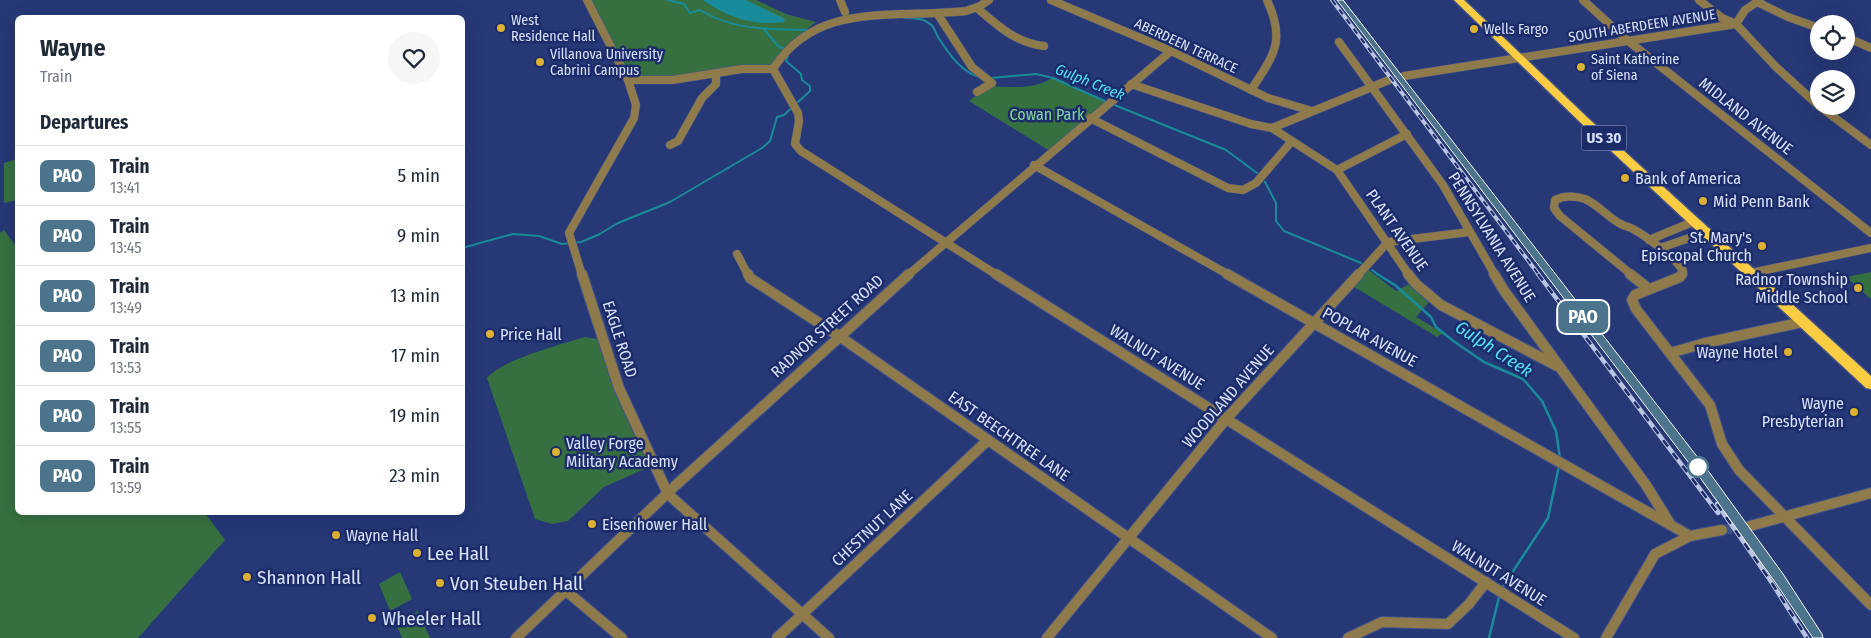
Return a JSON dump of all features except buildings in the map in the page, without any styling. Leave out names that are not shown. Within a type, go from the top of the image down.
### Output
[{"type":"highway","name":"US 30","points":[[1459,0],[1518,58],[1871,384]]},
{"type":"street","name":"EAGLE ROAD","points":[[587,0],[628,80],[636,105],[634,118],[568,233],[619,388],[668,494],[829,638]]},
{"type":"street","points":[[840,0],[845,12]]},
{"type":"street","points":[[628,80],[672,80],[742,69],[773,69],[789,44],[805,30],[826,17],[845,12],[937,13],[977,8],[989,0]]},
{"type":"street","name":"ABERDEEN TERRACE","points":[[1051,0],[1171,51],[1268,98],[1312,111]]},
{"type":"street","points":[[1251,90],[1273,57],[1279,38],[1274,12],[1267,0]]},
{"type":"street","name":"MIDLAND AVENUE","points":[[1583,0],[1628,40],[1871,233]]},
{"type":"street","points":[[1699,0],[1722,18],[1736,24],[1776,68],[1810,98]]},
{"type":"street","points":[[1758,1],[1788,17],[1810,25]]},
{"type":"street","name":"SOUTH ABERDEEN AVENUE","points":[[1404,76],[1736,24],[1745,10],[1758,1]]},
{"type":"street","points":[[977,8],[1006,33],[1034,46],[1044,46]]},
{"type":"street","points":[[937,13],[972,67],[992,83],[977,92]]},
{"type":"street","points":[[1855,41],[1871,48]]},
{"type":"street","name":"PENNSYLVANIA AVENUE","points":[[1339,42],[1443,185],[1505,292],[1646,484],[1669,522]]},
{"type":"street","name":"RADNOR STREET ROAD","points":[[516,638],[565,590],[839,336],[1112,99],[1171,51]]},
{"type":"street","name":"WALNUT AVENUE","points":[[773,69],[798,113],[799,122],[795,144],[801,151],[947,241],[1574,638]]},
{"type":"street","points":[[670,145],[678,141],[702,98],[716,84],[716,73]]},
{"type":"street","points":[[1131,84],[1250,124],[1272,128],[1389,80]]},
{"type":"street","points":[[1831,115],[1871,145]]},
{"type":"street","points":[[1090,118],[1228,188],[1243,190],[1256,183],[1291,142]]},
{"type":"street","name":"PLANT AVENUE","points":[[1272,128],[1337,170],[1388,242],[1408,274],[1441,305],[1559,368]]},
{"type":"street","points":[[1337,170],[1407,134]]},
{"type":"street","name":"POPLAR AVENUE","points":[[1034,166],[1669,522],[1690,536]]},
{"type":"street","points":[[1649,289],[1560,216],[1554,210],[1554,202],[1559,198],[1568,196],[1584,199],[1620,224],[1635,230],[1680,265],[1683,273],[1680,277],[1637,294],[1633,302],[1710,404],[1722,444],[1730,460],[1744,477],[1785,516],[1871,605]]},
{"type":"street","points":[[1649,240],[1695,221]]},
{"type":"street","points":[[1388,242],[1469,232]]},
{"type":"street","points":[[1660,248],[1707,232]]},
{"type":"street","name":"WOODLAND AVENUE","points":[[1047,638],[1226,419],[1388,242]]},
{"type":"street","points":[[1750,273],[1871,248]]},
{"type":"street","name":"EAST BEECHTREE LANE","points":[[737,254],[750,278],[839,336],[1272,638]]},
{"type":"street","points":[[1670,353],[1705,343],[1803,322]]},
{"type":"street","name":"CHESTNUT LANE","points":[[777,638],[988,440]]},
{"type":"street","points":[[1750,526],[1871,492]]},
{"type":"street","points":[[1606,638],[1655,554],[1690,536],[1722,530]]},
{"type":"street","points":[[1348,638],[1382,622],[1448,624],[1469,604],[1486,582]]},
{"type":"street","points":[[565,590],[622,638]]},
{"type":"green space","points":[[587,0],[756,0],[786,14],[816,22],[789,44],[773,69],[628,80]]},
{"type":"green space","name":"Cowan Park","points":[[1053,78],[1109,103],[1050,151],[969,101],[988,86],[1029,86]]},
{"type":"green space","points":[[15,160],[15,200],[4,203],[4,163]]},
{"type":"green space","points":[[4,230],[15,245],[15,515],[206,515],[225,540],[138,638],[0,638],[0,233]]},
{"type":"green space","points":[[1366,268],[1396,291],[1409,284],[1430,301],[1416,317],[1443,333],[1437,337],[1351,285]]},
{"type":"green space","points":[[1871,272],[1871,299],[1846,277]]},
{"type":"green space","points":[[585,337],[597,339],[649,467],[604,487],[568,521],[552,524],[535,519],[487,378],[495,371],[518,359]]},
{"type":"green space","points":[[400,572],[412,599],[390,611],[379,584]]},
{"type":"green space","points":[[418,611],[430,638],[402,638],[396,624]]},
{"type":"shaded area","points":[[703,0],[746,0],[785,19],[784,22],[751,22],[722,12]]},
{"type":"waterway","name":"Gulph Creek","points":[[668,0],[684,4],[690,13],[700,10],[726,22],[753,28],[810,30]]},
{"type":"waterway","name":"Gulph Creek","points":[[904,18],[921,19],[931,25],[942,43],[962,68],[975,76],[983,78]]},
{"type":"waterway","points":[[764,29],[778,46],[786,50]]},
{"type":"waterway","points":[[465,247],[513,234],[539,236],[562,244],[581,242],[598,235],[618,223],[670,202],[762,148],[770,141],[777,117],[784,115],[810,91],[810,86],[802,80],[801,74],[786,61],[788,56]]},
{"type":"waterway","name":"Gulph Creek","points":[[991,78],[1036,74],[1053,78],[1107,102]]},
{"type":"waterway","name":"Gulph Creek","points":[[1112,104],[1226,150],[1257,173]]},
{"type":"waterway","name":"Gulph Creek","points":[[1265,182],[1276,203],[1276,221],[1284,231],[1361,263]]},
{"type":"waterway","name":"Gulph Creek","points":[[1372,270],[1379,275]]},
{"type":"waterway","name":"Gulph Creek","points":[[1377,274],[1395,285],[1431,317],[1436,327],[1452,340],[1484,362],[1523,379],[1542,401],[1556,431],[1560,458]]},
{"type":"waterway","name":"Gulph Creek","points":[[1502,588],[1548,518],[1559,466]]},
{"type":"waterway","name":"Gulph Creek","points":[[1489,638],[1500,593]]},
{"type":"tunnel","points":[[1389,80],[1404,76]]},
{"type":"tunnel","points":[[1722,530],[1750,526]]},
{"type":"railway","points":[[1332,0],[1539,275]]},
{"type":"railway","points":[[1341,0],[1552,275]]},
{"type":"railway","points":[[1538,274],[1718,513]]},
{"type":"railway","points":[[1551,274],[1721,498],[1817,638]]},
{"type":"railway","points":[[1717,504],[1770,580],[1807,638]]},
{"type":"train","name":"PAO","points":[[1341,0],[1705,475],[1779,578],[1817,638]]},
{"type":"place","name":"West Residence Hall","points":[[501,28]]},
{"type":"place","name":"Wells Fargo","points":[[1474,29]]},
{"type":"place","name":"Villanova University Cabrini Campus","points":[[540,62]]},
{"type":"place","name":"Saint Katherine of Siena","points":[[1581,67]]},
{"type":"place","name":"Bank of America","points":[[1625,178]]},
{"type":"place","name":"Mid Penn Bank","points":[[1703,201]]},
{"type":"place","name":"St. Mary's Episcopal Church","points":[[1762,246]]},
{"type":"place","name":"Radnor Township Middle School","points":[[1858,288]]},
{"type":"place","name":"Price Hall","points":[[490,334]]},
{"type":"place","name":"Wayne Hotel","points":[[1788,352]]},
{"type":"place","name":"Wayne Presbyterian","points":[[1854,412]]},
{"type":"place","name":"Valley Forge Military Academy","points":[[556,452]]},
{"type":"place","name":"Eisenhower Hall","points":[[592,524]]},
{"type":"place","name":"Wayne Hall","points":[[336,535]]},
{"type":"place","name":"Lee Hall","points":[[417,553]]},
{"type":"place","name":"Shannon Hall","points":[[247,577]]},
{"type":"place","name":"Von Steuben Hall","points":[[440,583]]},
{"type":"place","name":"Wheeler Hall","points":[[372,618]]}]
